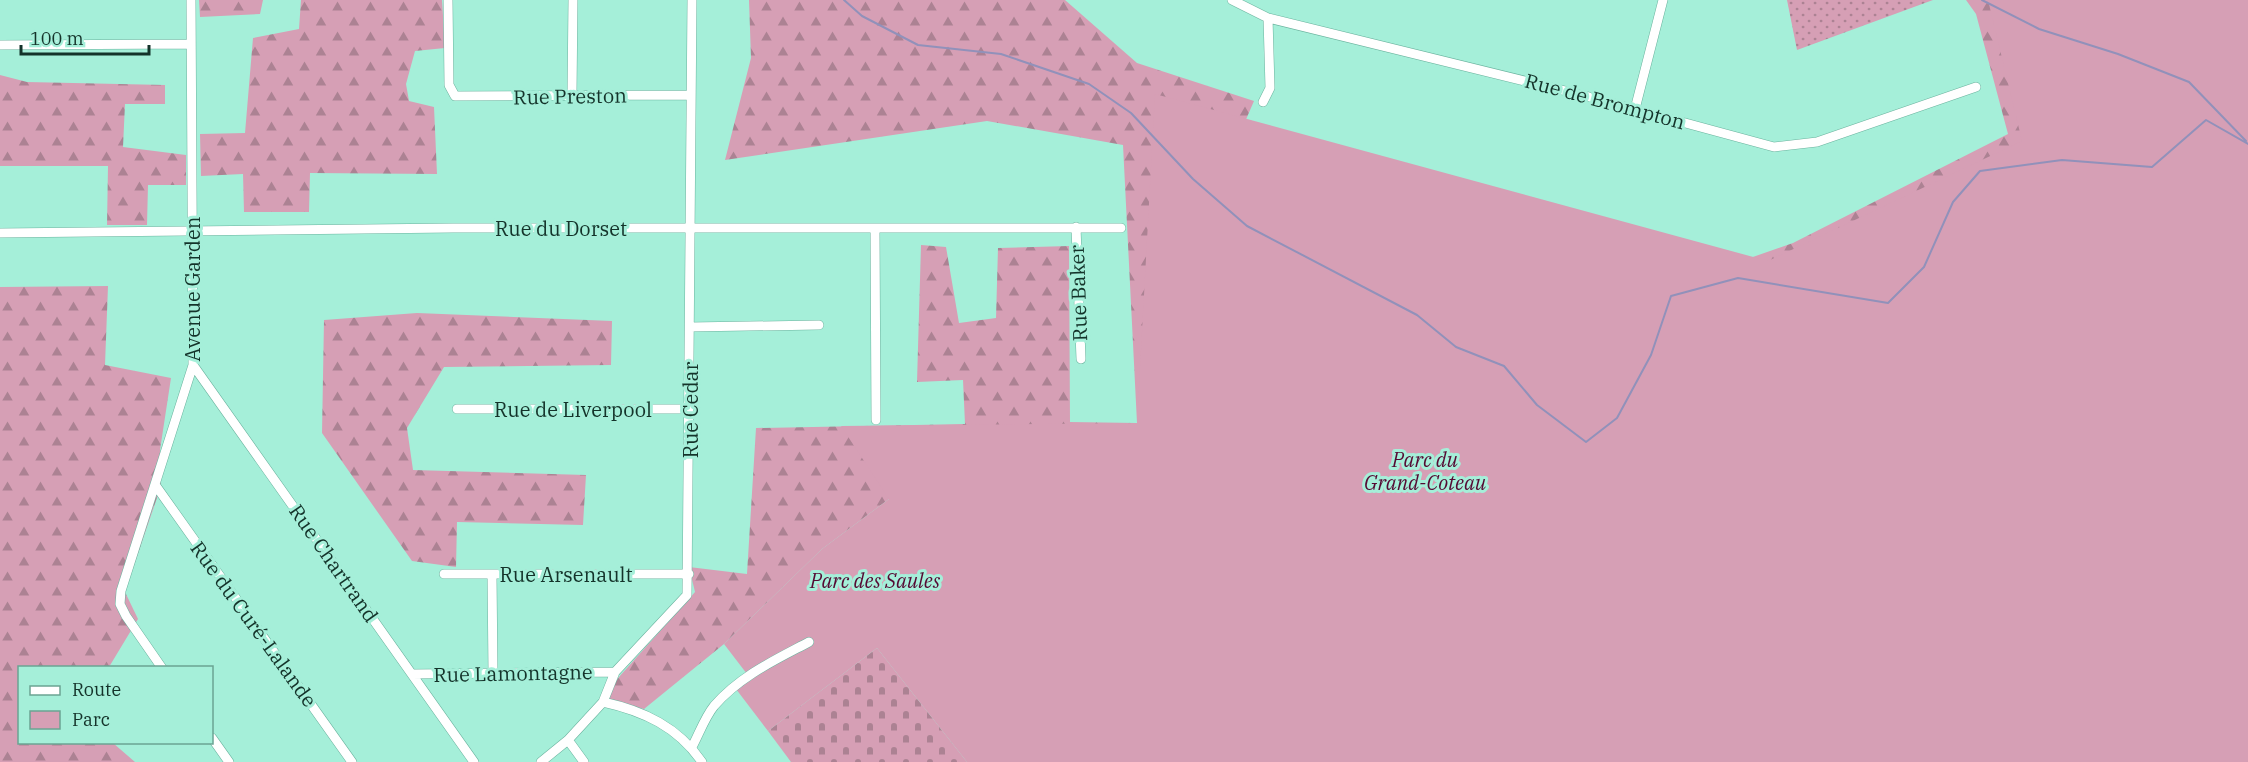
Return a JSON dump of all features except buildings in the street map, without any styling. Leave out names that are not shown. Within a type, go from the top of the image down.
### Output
[{"type":"street","name":"Avenue Garden","points":[[161,666],[120,604],[121,591],[193,365],[191,0]]},
{"type":"street","name":"Rue Preston","points":[[448,0],[451,93],[468,98],[572,94],[690,95]]},
{"type":"street","points":[[572,94],[573,0]]},
{"type":"street","name":"Rue Cedar","points":[[541,762],[568,740],[603,702],[615,672],[687,595],[689,574],[688,409],[692,0]]},
{"type":"street","name":"Rue de Brompton","points":[[1232,0],[1268,18],[1635,109],[1774,147],[1817,142],[1976,87]]},
{"type":"street","points":[[1635,109],[1663,0]]},
{"type":"street","points":[[1263,102],[1270,88],[1268,18]]},
{"type":"street","points":[[1,45],[191,44]]},
{"type":"street","name":"Rue Baker","points":[[1076,227],[1081,359]]},
{"type":"street","points":[[875,228],[876,420]]},
{"type":"street","name":"Rue du Dorset","points":[[0,233],[193,230],[1121,228]]},
{"type":"street","points":[[690,327],[819,325]]},
{"type":"street","name":"Rue Chartrand","points":[[193,365],[474,762]]},
{"type":"street","name":"Rue de Liverpool","points":[[457,409],[688,409]]},
{"type":"street","name":"Rue du Curé-Lalande","points":[[156,486],[352,762]]},
{"type":"street","name":"Rue Arsenault","points":[[444,574],[689,574]]},
{"type":"street","points":[[492,574],[493,673]]},
{"type":"street","points":[[692,747],[713,706],[736,685],[758,669],[809,642]]},
{"type":"street","name":"Rue Lamontagne","points":[[412,674],[615,672]]},
{"type":"street","points":[[603,702],[633,710],[669,726],[692,747],[702,762]]},
{"type":"street","points":[[213,739],[229,762]]},
{"type":"street","points":[[568,740],[584,762]]},
{"type":"green space","points":[[199,0],[263,0],[260,14],[200,17]]},
{"type":"green space","points":[[301,0],[442,0],[445,48],[415,51],[406,84],[409,101],[434,107],[437,174],[310,173],[309,212],[244,212],[243,174],[201,176],[200,134],[245,133],[253,38],[299,29]]},
{"type":"green space","points":[[749,0],[1065,0],[1137,63],[1254,101],[1241,131],[1526,336],[1793,243],[2008,134],[1976,14],[1966,0],[2248,0],[2248,312],[967,762],[889,499],[822,549],[724,644],[644,709],[604,699],[619,677],[695,592],[689,567],[747,574],[756,428],[965,424],[963,380],[917,382],[921,245],[946,247],[959,323],[996,318],[998,248],[1069,246],[1070,422],[1137,423],[1123,145],[987,121],[725,160],[751,58]]},
{"type":"green space","points":[[1787,0],[1933,0],[1797,50]]},
{"type":"green space","name":"Parc du Grand-Coteau","points":[[1988,0],[2248,0],[2248,762],[967,762],[877,648],[768,731],[736,689],[747,674],[724,644],[822,549],[889,499],[841,426],[1137,423],[1155,94],[1768,261],[2022,141]]},
{"type":"green space","points":[[0,75],[27,82],[165,85],[165,104],[125,104],[123,147],[186,155],[186,185],[148,185],[147,225],[107,225],[108,166],[0,166]]},
{"type":"green space","points":[[108,286],[105,365],[171,378],[160,450],[161,486],[125,592],[138,619],[110,666],[18,666],[18,744],[114,744],[135,762],[0,762],[0,287]]},
{"type":"green space","points":[[417,313],[612,321],[611,365],[444,367],[407,428],[413,470],[586,475],[583,525],[457,522],[456,567],[412,561],[322,433],[324,320]]},
{"type":"green space","points":[[877,648],[967,762],[791,762],[768,731]]},
{"type":"waterway","points":[[844,0],[862,16],[918,45],[1001,54],[1089,84],[1131,113],[1193,179],[1247,226],[1417,315],[1456,347],[1504,366],[1537,405],[1586,442],[1617,418],[1651,355],[1671,296],[1738,278],[1888,303],[1924,267],[1953,202],[1980,171],[2062,160],[2152,167],[2206,120],[2248,144]]},
{"type":"waterway","points":[[1982,0],[2039,29],[2118,54],[2189,82],[2246,141]]},
{"type":"park label","name":"Parc des Saules","points":[[875,580]]}]
